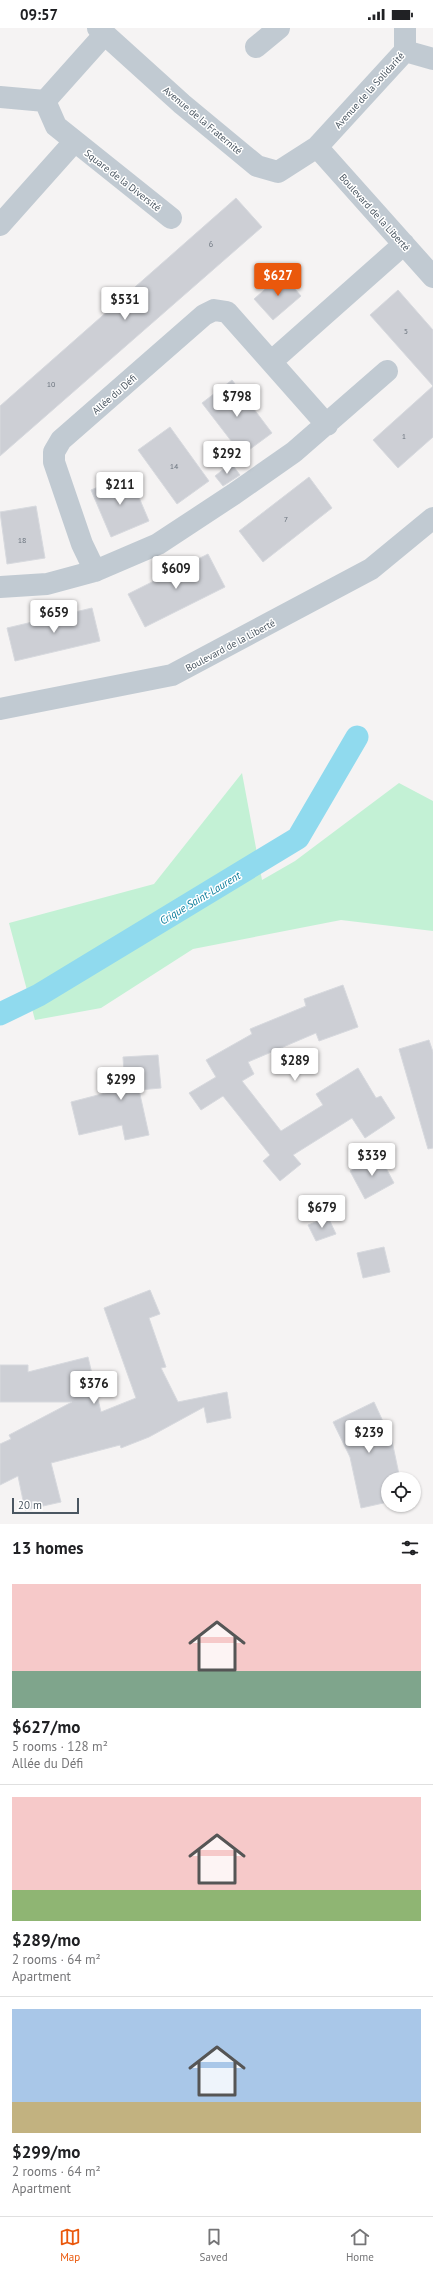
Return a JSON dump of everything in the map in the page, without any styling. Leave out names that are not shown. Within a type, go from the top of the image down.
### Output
[{"type":"street","points":[[256,47],[279,28]]},
{"type":"street","name":"Avenue de la Solidarité","points":[[317,147],[405,51],[405,28]]},
{"type":"street","points":[[0,97],[45,101],[101,31]]},
{"type":"street","name":"Avenue de la Fraternité","points":[[101,31],[182,104],[256,166],[278,172],[317,147]]},
{"type":"street","points":[[405,51],[433,59]]},
{"type":"street","name":"Square de la Diversité","points":[[45,101],[56,126],[74,142],[171,218]]},
{"type":"street","points":[[0,225],[74,142]]},
{"type":"street","name":"Boulevard de la Liberté","points":[[317,147],[433,276]]},
{"type":"street","points":[[272,361],[404,244]]},
{"type":"street","name":"Allée du Défi","points":[[95,571],[82,544],[54,462],[54,452],[61,440],[204,315],[214,310],[227,312],[272,361],[327,425]]},
{"type":"street","points":[[0,587],[47,584],[95,571],[158,544],[294,452],[327,425],[387,371]]},
{"type":"street","name":"Boulevard de la Liberté","points":[[0,709],[172,675],[371,569],[433,518]]},
{"type":"green space","points":[[242,773],[262,880],[295,861],[399,783],[433,801],[433,931],[341,920],[193,949],[101,1008],[35,1020],[9,923],[154,884]]},
{"type":"building","points":[[236,198],[262,227],[0,456],[0,406]]},
{"type":"building","points":[[282,274],[301,296],[273,320],[254,299]]},
{"type":"building","points":[[398,290],[433,330],[433,386],[370,315]]},
{"type":"building","points":[[232,380],[272,433],[242,455],[202,403]]},
{"type":"building","points":[[433,386],[433,437],[398,468],[373,440]]},
{"type":"building","points":[[170,427],[209,481],[177,504],[138,450]]},
{"type":"building","points":[[231,463],[240,475],[223,486],[215,476]]},
{"type":"building","points":[[129,474],[149,521],[111,537],[91,490]]},
{"type":"building","points":[[309,477],[332,508],[263,562],[239,531]]},
{"type":"building","points":[[36,506],[45,558],[7,564],[0,512]]},
{"type":"building","points":[[208,554],[225,587],[145,627],[128,594]]},
{"type":"building","points":[[92,608],[100,641],[15,661],[7,628]]},
{"type":"building","points":[[343,985],[358,1027],[319,1041],[316,1033],[248,1062],[254,1074],[242,1081],[281,1131],[323,1105],[316,1094],[358,1068],[376,1098],[381,1096],[395,1118],[365,1138],[352,1118],[293,1155],[301,1164],[280,1181],[263,1161],[270,1155],[223,1096],[201,1110],[189,1093],[216,1077],[206,1060],[252,1034],[250,1029],[306,1006],[304,999]]},
{"type":"building","points":[[429,1040],[433,1052],[433,1148],[428,1149],[399,1049]]},
{"type":"building","points":[[158,1055],[161,1088],[139,1090],[149,1135],[125,1140],[122,1125],[79,1135],[71,1102],[125,1088],[123,1057]]},
{"type":"building","points":[[379,1155],[394,1183],[365,1199],[350,1171]]},
{"type":"building","points":[[328,1217],[336,1234],[316,1241],[308,1225]]},
{"type":"building","points":[[384,1247],[390,1272],[363,1278],[357,1253]]},
{"type":"building","points":[[150,1290],[160,1314],[149,1318],[166,1367],[161,1368],[178,1402],[227,1392],[231,1418],[207,1423],[204,1407],[149,1437],[121,1448],[120,1445],[51,1463],[61,1502],[25,1510],[18,1476],[0,1485],[0,1444],[11,1439],[9,1435],[72,1402],[0,1402],[0,1365],[28,1365],[28,1372],[88,1357],[101,1412],[136,1398],[104,1308]]},
{"type":"building","points":[[374,1402],[392,1441],[399,1472],[381,1472],[381,1504],[361,1508],[350,1457],[333,1422]]},
{"type":"waterway","name":"Crique Saint-Laurent","points":[[0,1014],[39,995],[298,838],[357,737]]}]
